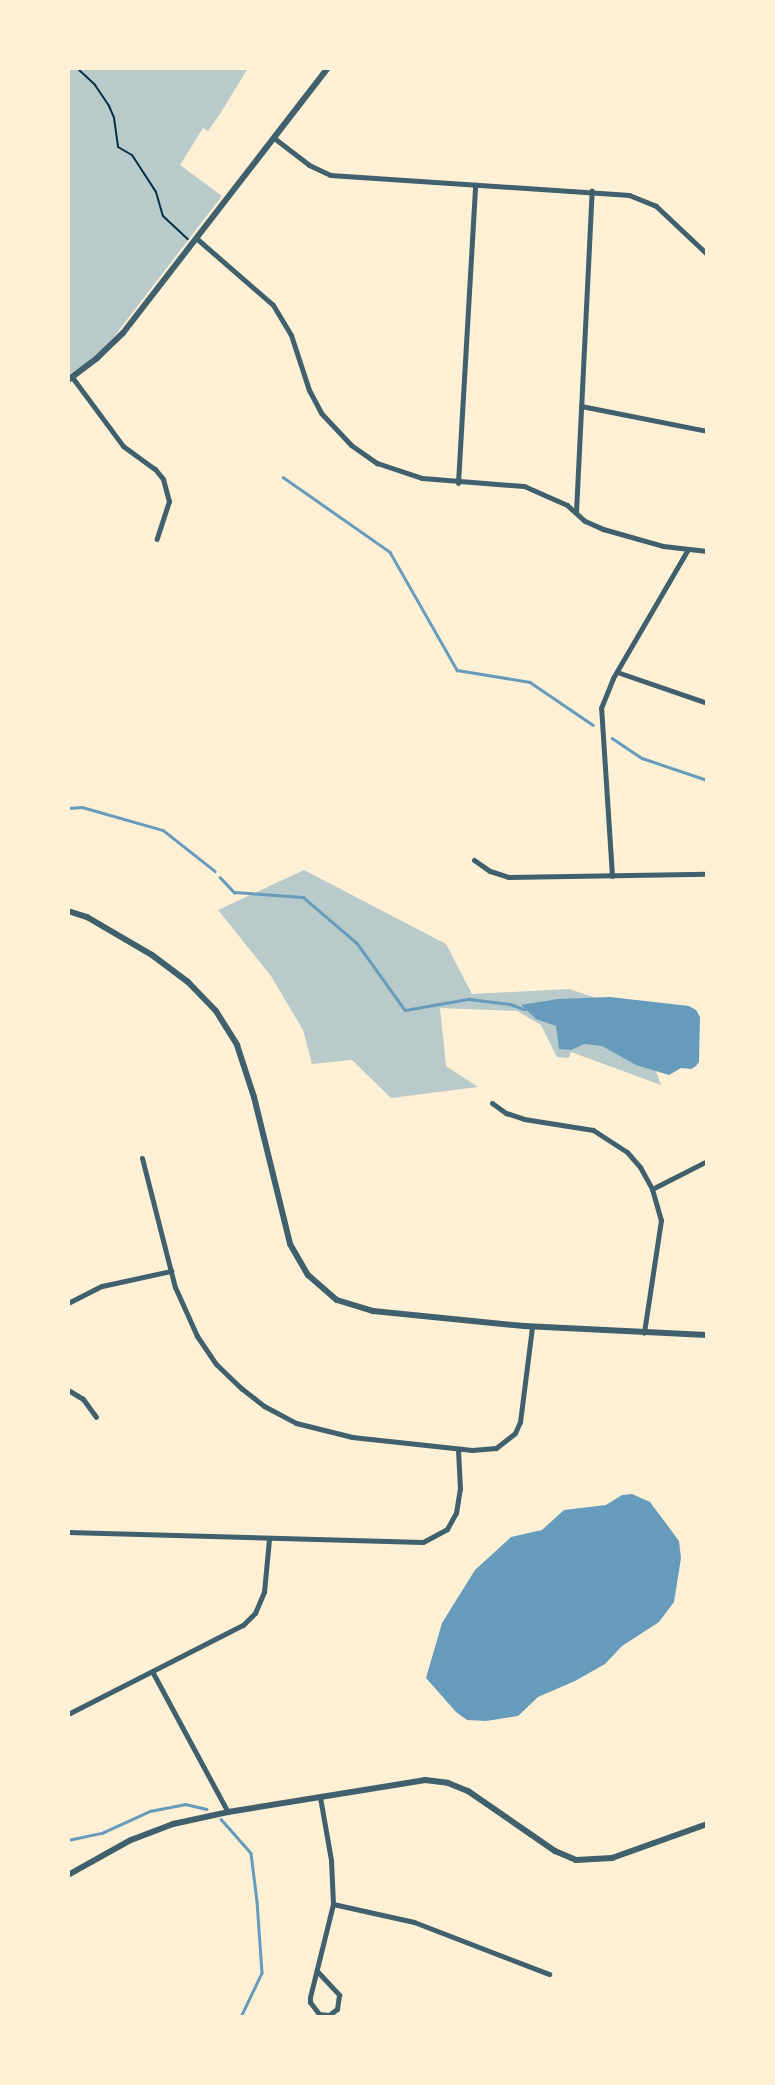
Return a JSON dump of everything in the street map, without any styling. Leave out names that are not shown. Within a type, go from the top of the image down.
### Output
[{"type":"street","points":[[157,538],[169,501],[163,478],[123,446],[70,378],[118,338],[328,68]]},
{"type":"street","points":[[274,138],[309,165],[330,175],[592,190],[629,195],[656,206],[707,254]]},
{"type":"street","points":[[458,483],[475,184]]},
{"type":"street","points":[[576,512],[592,190]]},
{"type":"street","points":[[194,240],[251,283],[278,311],[291,335],[309,390],[321,412],[351,446],[398,472],[458,483],[524,486],[547,494],[603,529],[663,546],[707,551]]},
{"type":"street","points":[[581,406],[707,431]]},
{"type":"street","points":[[612,876],[600,716],[605,693],[688,550]]},
{"type":"street","points":[[617,672],[707,703]]},
{"type":"street","points":[[474,860],[490,871],[508,877],[707,874]]},
{"type":"street","points":[[68,911],[87,917],[171,968],[208,1000],[228,1028],[237,1045],[254,1097],[290,1244],[316,1285],[337,1300],[358,1308],[532,1327],[707,1335]]},
{"type":"street","points":[[492,1102],[524,1119],[593,1130],[612,1140],[640,1167],[652,1189],[661,1220],[644,1333]]},
{"type":"street","points":[[142,1158],[171,1271],[188,1320],[206,1350],[228,1376],[264,1406],[322,1432],[458,1449],[496,1448],[515,1433],[522,1415],[532,1327]]},
{"type":"street","points":[[652,1189],[707,1161]]},
{"type":"street","points":[[68,1303],[102,1286],[171,1271]]},
{"type":"street","points":[[68,1390],[83,1399],[96,1417]]},
{"type":"street","points":[[68,1532],[413,1543],[431,1538],[447,1529],[456,1513],[460,1489],[458,1449]]},
{"type":"street","points":[[68,1714],[229,1635],[250,1619],[266,1584],[269,1539]]},
{"type":"street","points":[[153,1672],[228,1812]]},
{"type":"street","points":[[68,1875],[131,1840],[159,1829],[228,1812],[419,1780],[444,1782],[474,1795],[555,1851],[587,1861],[612,1858],[707,1824]]},
{"type":"street","points":[[317,1971],[339,1995],[337,2009],[329,2015],[319,2014],[310,2002],[317,1971],[333,1903],[331,1860],[320,1797]]},
{"type":"street","points":[[333,1903],[414,1922],[549,1974]]},
{"type":"path","points":[[77,68],[95,85],[109,106],[114,118],[118,147],[132,155],[156,192],[163,216],[194,240]]},
{"type":"shaded area","points":[[68,68],[248,68],[220,114],[208,131],[203,128],[180,165],[222,196],[113,338],[87,363],[68,375]]},
{"type":"shaded area","points":[[304,870],[446,944],[472,994],[569,989],[670,1022],[655,1069],[661,1085],[571,1052],[569,1058],[557,1057],[541,1025],[517,1011],[440,1008],[446,1066],[478,1087],[391,1098],[352,1060],[312,1064],[303,1030],[271,976],[218,910]]},
{"type":"water","points":[[610,997],[689,1006],[696,1010],[700,1017],[699,1062],[696,1066],[691,1069],[681,1068],[669,1075],[636,1065],[602,1046],[584,1044],[571,1050],[559,1049],[556,1026],[536,1019],[521,1005],[558,999]]},
{"type":"water","points":[[632,1494],[650,1502],[679,1541],[681,1558],[674,1602],[659,1622],[622,1646],[605,1664],[538,1697],[518,1716],[486,1721],[467,1720],[456,1712],[426,1678],[442,1623],[475,1570],[511,1537],[542,1530],[564,1510],[606,1505],[622,1495]]},
{"type":"waterway","points":[[283,477],[390,552],[457,670],[530,682],[593,725]]},
{"type":"waterway","points":[[612,738],[642,758],[707,780]]},
{"type":"waterway","points":[[68,808],[82,807],[163,830],[215,871]]},
{"type":"waterway","points":[[220,877],[234,892],[303,897],[357,943],[405,1010],[469,999],[510,1004],[524,1009]]},
{"type":"waterway","points":[[68,1840],[102,1833],[150,1811],[185,1804],[206,1809]]},
{"type":"waterway","points":[[221,1819],[251,1853],[257,1901],[262,1973],[241,2017]]}]
